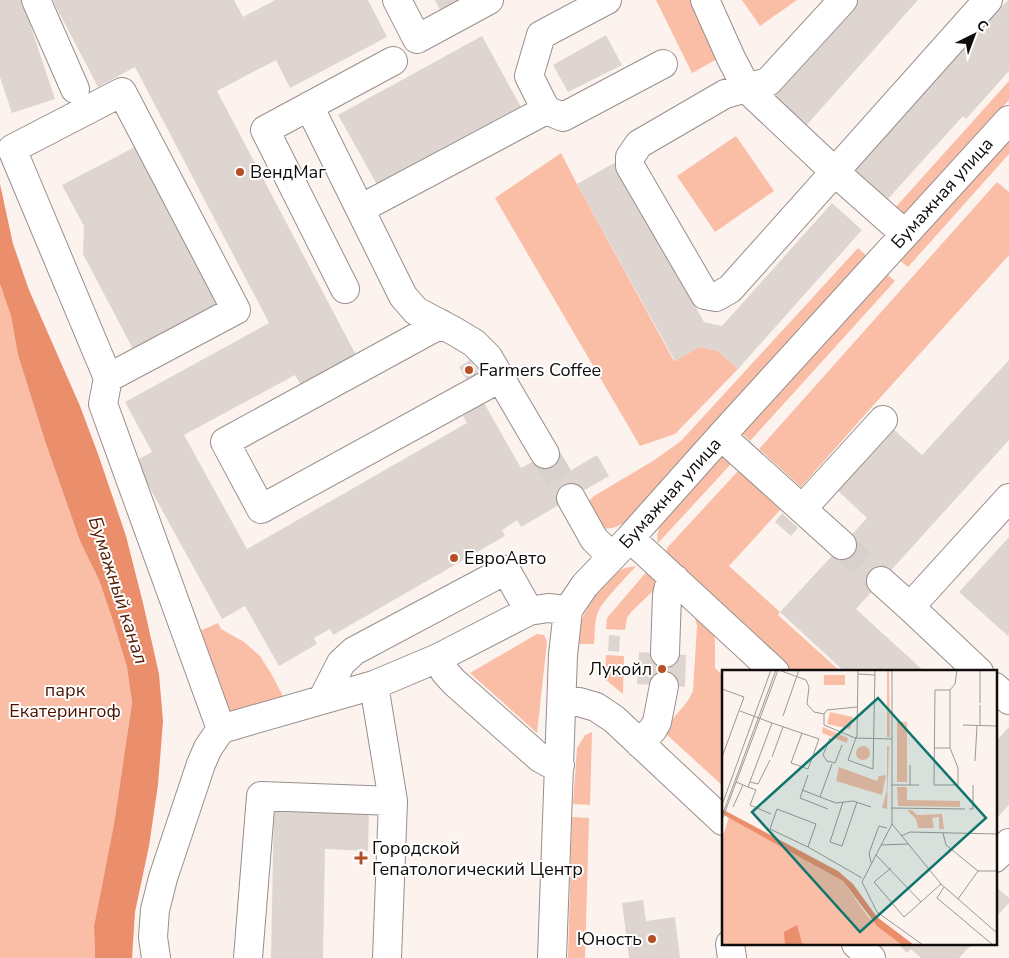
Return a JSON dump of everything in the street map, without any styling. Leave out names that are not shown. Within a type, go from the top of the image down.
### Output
[{"type":"street","points":[[36,0],[75,89]]},
{"type":"street","points":[[397,0],[417,39],[489,0]]},
{"type":"street","points":[[606,0],[541,35],[529,76],[546,110],[563,117],[663,64]]},
{"type":"street","points":[[705,0],[747,89],[835,172],[905,234]]},
{"type":"street","points":[[843,0],[768,82],[726,94],[639,144],[630,156],[630,166],[706,295],[716,297],[730,289],[988,0]]},
{"type":"street","points":[[345,289],[265,130],[393,61]]},
{"type":"street","points":[[108,378],[236,310],[122,92],[12,149],[108,378],[103,404],[221,729]]},
{"type":"street","points":[[309,106],[403,296],[416,311],[474,343],[488,357],[546,454]]},
{"type":"street","points":[[360,209],[546,110]]},
{"type":"street","name":"Бумажная улица","points":[[552,958],[563,655],[568,610],[585,585],[1009,120]]},
{"type":"street","points":[[441,324],[225,442],[261,509],[500,378]]},
{"type":"street","points":[[809,524],[883,420]]},
{"type":"street","points":[[721,436],[809,524],[842,545]]},
{"type":"street","points":[[571,498],[594,539],[621,547],[675,579],[773,670]]},
{"type":"street","points":[[910,607],[1009,498]]},
{"type":"street","points":[[322,700],[341,664],[354,651],[506,570],[529,612]]},
{"type":"street","points":[[665,653],[667,595],[669,586],[675,579]]},
{"type":"street","points":[[881,581],[977,670]]},
{"type":"street","points":[[156,958],[153,937],[155,910],[163,878],[201,764],[208,748],[221,729],[374,685],[438,658],[529,612],[548,608],[568,610]]},
{"type":"street","points":[[438,658],[445,672],[454,682],[540,758],[560,765]]},
{"type":"street","points":[[374,685],[393,800],[387,958]]},
{"type":"street","points":[[640,744],[654,729],[657,722],[664,686]]},
{"type":"street","points":[[996,688],[1009,700]]},
{"type":"street","points":[[562,701],[580,702],[596,707],[614,719],[722,820]]},
{"type":"street","points":[[248,958],[261,796],[393,800]]},
{"type":"street","points":[[996,857],[1009,843]]},
{"type":"street","points":[[858,946],[871,958]]},
{"type":"green space","points":[[656,0],[690,0],[717,59],[692,73]]},
{"type":"green space","points":[[742,0],[797,0],[760,26]]},
{"type":"green space","points":[[1009,81],[1009,100],[904,218],[894,209]]},
{"type":"green space","points":[[736,136],[774,191],[715,232],[677,176]]},
{"type":"green space","points":[[1009,136],[1009,154],[908,267],[898,259]]},
{"type":"green space","points":[[561,153],[674,361],[700,347],[718,351],[738,369],[675,434],[640,446],[495,198]]},
{"type":"green space","points":[[997,182],[1009,192],[1009,255],[801,487],[759,449]]},
{"type":"green space","points":[[858,248],[867,256],[630,519],[615,527],[607,529],[597,528],[587,503],[594,496],[653,461],[681,441]]},
{"type":"green space","points":[[886,273],[895,281],[750,441],[742,433]]},
{"type":"green space","name":"парк Екатерингоф","points":[[0,284],[11,316],[18,355],[45,441],[80,541],[99,580],[127,667],[132,703],[114,824],[94,926],[95,958],[0,958]]},
{"type":"green space","points":[[722,456],[731,464],[658,543],[657,535],[660,526]]},
{"type":"green space","points":[[738,471],[781,509],[729,566],[780,612],[778,615],[839,670],[788,670],[667,560],[667,548]]},
{"type":"green space","points":[[636,566],[610,595],[598,612],[594,644],[578,644],[579,627],[592,601],[618,572],[625,568]]},
{"type":"green space","points":[[648,570],[658,579],[655,589],[631,612],[627,618],[625,630],[606,629],[607,618]]},
{"type":"green space","points":[[690,611],[714,632],[715,668],[722,675],[722,785],[665,733],[667,727],[687,702],[693,691],[697,626],[695,618]]},
{"type":"green space","points":[[218,623],[221,629],[244,642],[260,656],[284,698],[228,717],[195,633]]},
{"type":"green space","points":[[537,634],[544,635],[547,642],[537,733],[470,673]]},
{"type":"green space","points":[[606,655],[624,656],[623,694],[605,679]]},
{"type":"green space","points":[[592,732],[590,805],[573,804],[577,748],[585,735]]},
{"type":"green space","points":[[572,817],[589,818],[585,958],[568,958]]},
{"type":"water","name":"Бумажный канал","points":[[0,184],[13,244],[29,290],[80,406],[126,536],[159,674],[163,721],[158,785],[149,846],[135,912],[132,958],[95,958],[94,926],[114,824],[132,703],[127,667],[99,580],[80,541],[45,441],[18,355],[11,316],[0,284]]},
{"type":"building","points":[[0,0],[22,0],[55,99],[12,113],[0,77]]},
{"type":"building","points":[[54,0],[234,0],[243,17],[275,0],[368,0],[387,37],[290,88],[276,60],[217,91],[356,355],[301,385],[295,375],[184,435],[247,549],[467,423],[463,416],[484,403],[521,468],[550,452],[563,475],[597,455],[609,476],[521,527],[517,520],[502,530],[505,536],[333,635],[330,629],[314,638],[317,644],[279,666],[245,606],[222,619],[135,461],[152,452],[125,402],[269,323],[135,67],[98,87]]},
{"type":"building","points":[[435,0],[460,0],[440,10]]},
{"type":"building","points":[[858,0],[918,0],[804,128],[771,98]]},
{"type":"building","points":[[1008,0],[1009,71],[966,119],[963,116],[887,200],[853,170]]},
{"type":"building","points":[[606,35],[622,65],[568,92],[553,65]]},
{"type":"building","points":[[482,36],[522,109],[379,188],[338,115]]},
{"type":"building","points":[[135,147],[219,307],[134,351],[83,254],[84,226],[62,185]]},
{"type":"building","points":[[616,162],[704,322],[722,326],[832,203],[862,230],[738,369],[718,351],[700,347],[675,361],[577,184]]},
{"type":"building","name":"Farmers Coffee","points":[[470,360],[479,373],[467,381],[459,367]]},
{"type":"building","points":[[1009,360],[1009,440],[856,609],[923,670],[843,670],[780,612],[867,518],[836,489],[891,427],[922,455]]},
{"type":"building","points":[[782,513],[798,528],[791,536],[775,522]]},
{"type":"building","points":[[1009,537],[1009,634],[1008,636],[959,592]]},
{"type":"building","points":[[609,635],[620,636],[619,652],[608,651]]},
{"type":"building","name":"Лукойл","points":[[639,652],[686,655],[685,687],[637,684]]},
{"type":"building","points":[[1009,727],[1009,805],[996,819],[996,737],[998,739]]},
{"type":"building","points":[[274,804],[369,806],[368,851],[325,849],[323,958],[271,958]]},
{"type":"building","points":[[996,887],[1009,898],[1009,903],[996,917]]},
{"type":"building","name":"Юность","points":[[643,900],[646,921],[675,917],[680,958],[629,958],[622,903]]},
{"type":"building","points":[[900,946],[970,946],[959,958],[921,958],[911,949],[907,953]]},
{"type":"tunnel","points":[[545,454],[571,498]]},
{"type":"tunnel","points":[[842,545],[881,581]]},
{"type":"place","name":"ВендМаг","points":[[240,172]]},
{"type":"place","name":"Farmers Coffee","points":[[469,370]]},
{"type":"place","name":"ЕвроАвто","points":[[454,558]]},
{"type":"place","name":"Лукойл","points":[[662,669]]},
{"type":"place","name":"Городской Гепатологический Центр","points":[[361,858]]},
{"type":"place","name":"Юность","points":[[652,939]]}]
